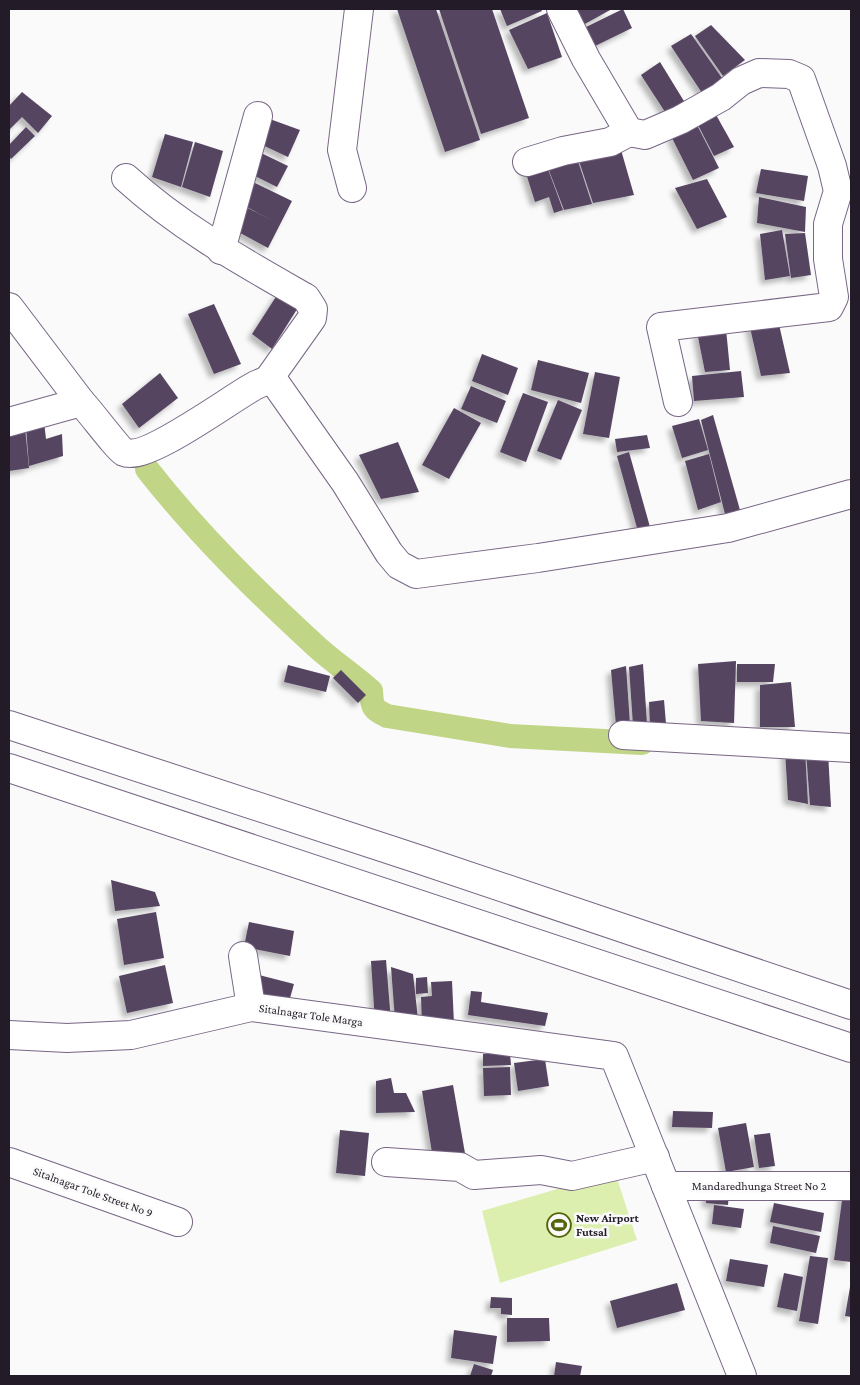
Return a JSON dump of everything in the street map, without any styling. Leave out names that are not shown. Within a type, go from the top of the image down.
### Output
[{"type":"street","points":[[352,188],[342,150],[359,9]]},
{"type":"street","points":[[562,9],[586,59],[629,132]]},
{"type":"street","points":[[527,162],[564,151],[610,142],[629,132],[645,135],[680,120],[722,97],[741,81],[759,73],[789,74],[801,79],[832,166],[838,191],[828,224],[828,259],[834,297],[841,299]]},
{"type":"street","points":[[221,250],[258,116]]},
{"type":"street","points":[[9,307],[81,402],[122,451],[133,454],[153,448],[234,397],[268,380],[312,318],[313,309],[306,298],[221,250],[162,208],[126,178]]},
{"type":"street","points":[[678,402],[661,327],[829,307],[841,299]]},
{"type":"street","points":[[268,380],[276,384],[304,422],[389,553],[399,565],[416,574],[538,558],[728,528],[851,494]]},
{"type":"street","points":[[9,422],[81,402]]},
{"type":"street","points":[[9,725],[851,1004]]},
{"type":"street","points":[[623,734],[851,748]]},
{"type":"street","points":[[9,768],[851,1048]]},
{"type":"street","points":[[243,956],[251,1007]]},
{"type":"street","name":"Sitalnagar Tole Marga","points":[[9,1035],[67,1038],[131,1035],[251,1007],[614,1056],[655,1158]]},
{"type":"street","points":[[386,1162],[460,1167],[474,1175],[541,1170],[572,1176],[655,1158],[742,1376]]},
{"type":"street","name":"Sitalnagar Tole Street No 9","points":[[9,1162],[178,1222]]},
{"type":"street","name":"Mandaredhunga Street No 2","points":[[666,1186],[851,1186]]},
{"type":"green space","name":"New Airport Futsal","points":[[615,1172],[637,1240],[500,1283],[482,1211]]},
{"type":"building","points":[[397,9],[436,9],[480,140],[445,152]]},
{"type":"building","points":[[439,9],[492,9],[529,118],[481,134]]},
{"type":"building","points":[[500,9],[541,9],[542,11],[507,26]]},
{"type":"building","points":[[574,9],[612,9],[583,25]]},
{"type":"building","points":[[623,9],[632,28],[595,46],[586,27]]},
{"type":"building","points":[[547,13],[562,57],[528,69],[509,30]]},
{"type":"building","points":[[711,25],[745,60],[723,76],[695,36]]},
{"type":"building","points":[[691,34],[722,78],[702,93],[671,46]]},
{"type":"building","points":[[660,62],[687,106],[667,115],[641,75]]},
{"type":"building","points":[[22,92],[52,116],[38,133],[22,117],[9,130],[9,106]]},
{"type":"building","points":[[715,113],[734,147],[714,156],[697,123]]},
{"type":"building","points":[[267,118],[300,130],[288,157],[256,142]]},
{"type":"building","points":[[696,123],[719,168],[693,180],[671,136]]},
{"type":"building","points":[[26,127],[35,136],[11,159],[9,156],[9,145]]},
{"type":"building","points":[[165,134],[193,142],[181,187],[152,177]]},
{"type":"building","points":[[195,142],[223,151],[210,197],[182,187]]},
{"type":"building","points":[[619,143],[634,195],[593,203],[576,152]]},
{"type":"building","points":[[257,151],[288,166],[277,187],[247,172]]},
{"type":"building","points":[[575,152],[592,204],[564,210],[545,160]]},
{"type":"building","points":[[545,161],[563,210],[554,213],[549,197],[535,202],[524,167]]},
{"type":"building","points":[[761,169],[808,176],[804,201],[756,193]]},
{"type":"building","points":[[707,179],[727,217],[697,229],[675,188]]},
{"type":"building","points":[[255,183],[292,201],[268,248],[231,228],[242,205],[277,223],[243,205]]},
{"type":"building","points":[[759,197],[806,207],[805,232],[757,223]]},
{"type":"building","points":[[782,230],[790,276],[765,280],[760,234]]},
{"type":"building","points":[[805,233],[811,275],[791,278],[785,234]]},
{"type":"building","points":[[279,292],[299,306],[272,349],[252,334]]},
{"type":"building","points":[[214,304],[241,364],[214,374],[188,314]]},
{"type":"building","points":[[778,320],[790,373],[761,376],[749,323]]},
{"type":"building","points":[[726,329],[730,370],[705,372],[697,332]]},
{"type":"building","points":[[482,354],[518,368],[508,395],[472,381]]},
{"type":"building","points":[[538,360],[589,373],[581,403],[531,390]]},
{"type":"building","points":[[741,371],[744,397],[694,401],[692,376]]},
{"type":"building","points":[[595,372],[620,377],[609,438],[583,434]]},
{"type":"building","points":[[160,373],[178,398],[139,428],[122,404]]},
{"type":"building","points":[[471,386],[506,401],[497,423],[461,409]]},
{"type":"building","points":[[523,393],[548,402],[526,462],[500,452]]},
{"type":"building","points":[[558,400],[582,410],[561,460],[537,451]]},
{"type":"building","points":[[454,408],[481,423],[449,479],[422,465]]},
{"type":"building","points":[[713,415],[740,510],[725,514],[701,420]]},
{"type":"building","points":[[699,419],[708,450],[682,458],[672,426]]},
{"type":"building","points":[[44,422],[46,439],[62,434],[63,456],[29,466],[26,427]]},
{"type":"building","points":[[25,428],[29,468],[9,471],[9,432]]},
{"type":"building","points":[[647,435],[650,448],[617,452],[615,439]]},
{"type":"building","points":[[398,442],[419,492],[381,499],[359,455]]},
{"type":"building","points":[[629,452],[650,527],[637,528],[617,456]]},
{"type":"building","points":[[709,454],[721,502],[698,510],[685,461]]},
{"type":"building","points":[[736,661],[734,723],[701,721],[698,664]]},
{"type":"building","points":[[643,664],[647,724],[633,725],[629,667]]},
{"type":"building","points":[[737,664],[775,664],[773,682],[737,682]]},
{"type":"building","points":[[288,665],[330,676],[326,692],[284,682]]},
{"type":"building","points":[[626,666],[630,724],[616,725],[611,670]]},
{"type":"building","points":[[341,670],[366,695],[358,703],[333,678]]},
{"type":"building","points":[[791,682],[795,727],[760,727],[760,685]]},
{"type":"building","points":[[664,700],[666,724],[650,726],[649,702]]},
{"type":"building","points":[[785,750],[805,750],[808,804],[788,800]]},
{"type":"building","points":[[806,751],[828,752],[831,807],[810,805]]},
{"type":"building","points":[[111,880],[155,892],[160,906],[115,911]]},
{"type":"building","points":[[156,912],[164,958],[124,965],[117,919]]},
{"type":"building","points":[[249,922],[294,931],[290,956],[244,947]]},
{"type":"building","points":[[386,960],[391,1021],[375,1022],[371,961]]},
{"type":"building","points":[[165,965],[173,1003],[127,1013],[119,976]]},
{"type":"building","points":[[391,967],[413,974],[418,1019],[395,1020]]},
{"type":"building","points":[[259,975],[294,984],[288,1005],[253,997]]},
{"type":"building","points":[[427,977],[428,993],[416,994],[416,978]]},
{"type":"building","points":[[452,981],[454,1024],[422,1025],[421,997],[432,996],[431,982]]},
{"type":"building","points":[[471,991],[482,992],[481,1002],[548,1013],[545,1026],[468,1015]]},
{"type":"building","points":[[510,1053],[511,1065],[483,1066],[483,1054]]},
{"type":"building","points":[[545,1059],[549,1086],[518,1091],[514,1063]]},
{"type":"building","points":[[510,1067],[511,1095],[484,1096],[483,1068]]},
{"type":"building","points":[[391,1078],[394,1093],[406,1093],[415,1112],[376,1113],[376,1081]]},
{"type":"building","points":[[453,1085],[466,1159],[434,1165],[422,1091]]},
{"type":"building","points":[[673,1111],[713,1112],[712,1128],[672,1127]]},
{"type":"building","points":[[746,1123],[754,1167],[726,1172],[718,1128]]},
{"type":"building","points":[[340,1130],[369,1133],[365,1176],[336,1173]]},
{"type":"building","points":[[770,1133],[775,1166],[759,1168],[754,1135]]},
{"type":"building","points":[[707,1190],[729,1192],[728,1205],[706,1203]]},
{"type":"building","points":[[843,1193],[851,1194],[851,1262],[834,1260]]},
{"type":"building","points":[[774,1203],[824,1213],[821,1232],[770,1222]]},
{"type":"building","points":[[714,1205],[744,1209],[741,1228],[712,1224]]},
{"type":"building","points":[[773,1226],[820,1236],[816,1253],[770,1243]]},
{"type":"building","points":[[810,1256],[828,1258],[818,1324],[799,1321]]},
{"type":"building","points":[[730,1259],[768,1265],[764,1287],[726,1281]]},
{"type":"building","points":[[784,1273],[803,1277],[797,1311],[777,1307]]},
{"type":"building","points":[[677,1283],[685,1310],[617,1328],[610,1301]]},
{"type":"building","points":[[851,1287],[851,1317],[845,1316]]},
{"type":"building","points":[[491,1297],[512,1298],[512,1315],[501,1314],[501,1308],[490,1308]]},
{"type":"building","points":[[507,1318],[549,1318],[550,1341],[507,1342]]},
{"type":"building","points":[[454,1330],[497,1336],[493,1364],[451,1358]]},
{"type":"building","points":[[556,1362],[582,1366],[580,1376],[554,1376]]},
{"type":"building","points":[[474,1364],[493,1370],[491,1376],[470,1376]]},
{"type":"waterway","points":[[147,469],[207,539],[273,606],[318,648],[371,691],[374,707],[382,714],[510,736],[642,743]]},
{"type":"place","name":"New Airport Futsal","points":[[559,1225]]}]
